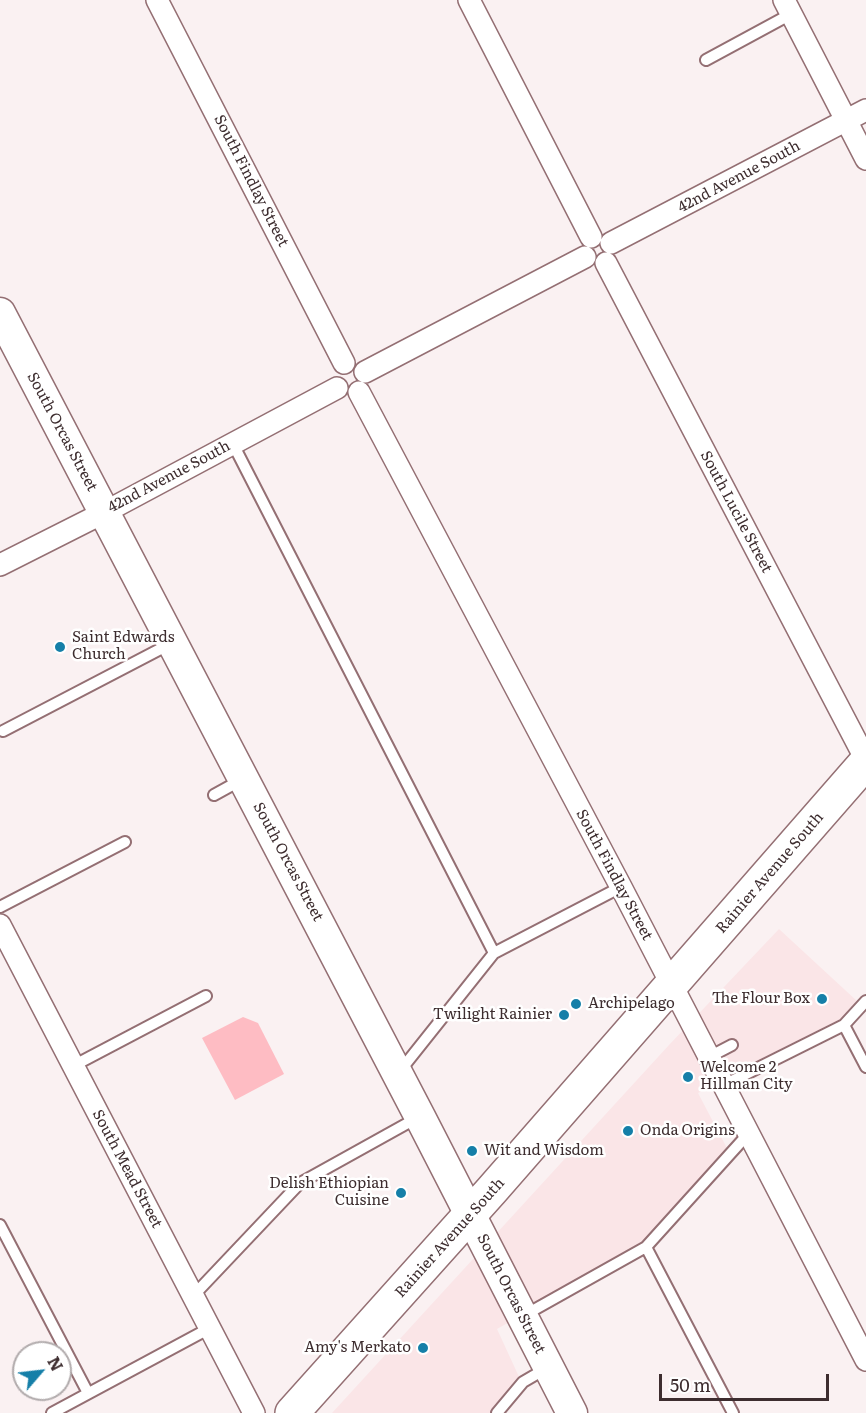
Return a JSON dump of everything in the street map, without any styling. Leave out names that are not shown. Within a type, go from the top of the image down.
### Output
[{"type":"main road","name":"Rainier Avenue South","points":[[298,1411],[866,761]]},
{"type":"street","name":"South Findlay Street","points":[[157,0],[344,363]]},
{"type":"street","points":[[469,0],[591,237]]},
{"type":"street","points":[[788,7],[866,159]]},
{"type":"street","name":"42nd Avenue South","points":[[609,253],[866,110]]},
{"type":"street","points":[[603,235],[609,253],[599,266],[594,265],[585,257],[583,246],[591,237],[603,235]]},
{"type":"street","name":"South Lucile Street","points":[[609,253],[866,761]]},
{"type":"street","points":[[365,372],[585,257]]},
{"type":"street","name":"South Orcas Street","points":[[0,313],[398,1074],[572,1413]]},
{"type":"street","points":[[344,363],[356,363],[365,372],[367,380],[359,392],[346,394],[335,383],[337,368],[344,363]]},
{"type":"street","name":"42nd Avenue South","points":[[0,565],[338,388]]},
{"type":"street","name":"South Findlay Street","points":[[359,392],[621,887],[866,1359]]},
{"type":"street","name":"South Mead Street","points":[[0,925],[254,1413]]},
{"type":"lane","points":[[706,60],[788,7]]},
{"type":"lane","points":[[233,444],[494,953]]},
{"type":"lane","points":[[3,730],[173,643]]},
{"type":"lane","points":[[214,795],[244,779]]},
{"type":"lane","points":[[0,907],[125,842]]},
{"type":"lane","points":[[398,1074],[494,953],[621,887]]},
{"type":"lane","points":[[73,1066],[206,996]]},
{"type":"lane","points":[[724,1085],[844,1025],[866,1001]]},
{"type":"lane","points":[[844,1025],[866,1067]]},
{"type":"lane","points":[[709,1057],[732,1045]]},
{"type":"lane","points":[[193,1296],[300,1183],[420,1117]]},
{"type":"lane","points":[[522,1316],[646,1247],[749,1133]]},
{"type":"lane","points":[[0,1225],[88,1393]]},
{"type":"lane","points":[[646,1247],[733,1413]]},
{"type":"lane","points":[[52,1413],[210,1328]]},
{"type":"lane","points":[[497,1413],[523,1382],[549,1367]]},
{"type":"shaded area","points":[[779,929],[857,1001],[841,1019],[698,1093],[729,1152],[643,1246],[497,1329],[520,1379],[491,1413],[332,1413],[669,1045]]},
{"type":"shaded area","points":[[243,1017],[258,1023],[284,1074],[235,1100],[202,1038]]},
{"type":"place","name":"Saint Edwards Church","points":[[60,647]]},
{"type":"place","name":"The Flour Box","points":[[822,999]]},
{"type":"place","name":"Archipelago","points":[[576,1004]]},
{"type":"place","name":"Twilight Rainier","points":[[564,1015]]},
{"type":"place","name":"Welcome 2 Hillman City","points":[[688,1077]]},
{"type":"place","name":"Onda Origins","points":[[628,1131]]},
{"type":"place","name":"Wit and Wisdom","points":[[472,1151]]},
{"type":"place","name":"Delish Ethiopian Cuisine","points":[[401,1193]]},
{"type":"place","name":"Amy's Merkato","points":[[423,1348]]}]
